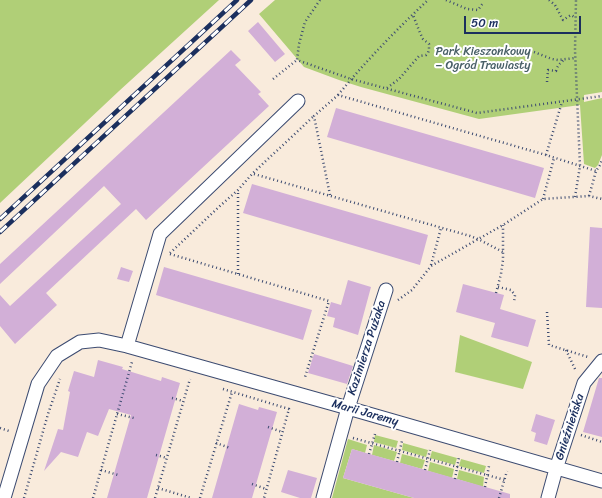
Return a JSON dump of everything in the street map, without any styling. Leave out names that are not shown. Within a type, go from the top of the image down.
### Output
[{"type":"street","points":[[131,347],[160,234],[298,101]]},
{"type":"street","name":"Kazimierza Pużaka","points":[[323,498],[348,408],[386,290]]},
{"type":"street","name":"Marii Jaremy","points":[[4,498],[38,384],[57,356],[80,342],[99,340],[131,347],[348,408],[602,482]]},
{"type":"street","name":"Gnieźnieńska","points":[[548,498],[584,383],[598,360]]},
{"type":"path","points":[[273,79],[297,60],[299,44],[305,22],[320,0]]},
{"type":"path","points":[[422,0],[422,5]]},
{"type":"path","points":[[166,257],[238,190],[253,173],[338,95],[400,26],[428,0]]},
{"type":"path","points":[[446,0],[466,9],[478,10],[483,3]]},
{"type":"path","points":[[549,0],[555,5],[563,20],[571,15],[576,18]]},
{"type":"path","points":[[575,197],[580,166],[577,100],[576,0]]},
{"type":"path","points":[[387,88],[400,79],[419,56],[426,55],[428,53],[428,44],[420,33],[413,14]]},
{"type":"path","points":[[534,52],[552,59],[576,58]]},
{"type":"path","points":[[546,82],[548,70],[556,71],[560,62],[566,59]]},
{"type":"path","points":[[297,60],[351,79],[477,113],[602,96]]},
{"type":"path","points":[[338,95],[546,155],[596,171]]},
{"type":"path","points":[[546,155],[562,102]]},
{"type":"path","points":[[314,116],[330,195]]},
{"type":"path","points":[[542,199],[554,158]]},
{"type":"path","points":[[589,196],[596,171],[602,160]]},
{"type":"path","points":[[253,173],[478,239],[503,252]]},
{"type":"path","points":[[238,190],[238,274]]},
{"type":"path","points":[[396,302],[412,290],[431,266],[503,225],[542,199],[589,196],[602,199]]},
{"type":"path","points":[[496,293],[501,274],[503,225]]},
{"type":"path","points":[[431,266],[441,228]]},
{"type":"path","points":[[169,254],[328,301],[305,377]]},
{"type":"path","points":[[498,287],[511,290],[515,295],[514,303]]},
{"type":"path","points":[[546,312],[549,345],[598,360]]},
{"type":"path","points":[[93,498],[132,362],[131,347]]},
{"type":"path","points":[[566,350],[578,376]]},
{"type":"path","points":[[126,361],[132,362]]},
{"type":"path","points":[[24,498],[48,414],[62,373]]},
{"type":"path","points":[[155,498],[190,379],[197,381]]},
{"type":"path","points":[[218,388],[289,409],[264,498]]},
{"type":"path","points":[[200,498],[232,392]]},
{"type":"path","points":[[172,398],[183,401]]},
{"type":"path","points":[[117,414],[134,418]]},
{"type":"path","points":[[268,427],[282,432]]},
{"type":"path","points":[[369,454],[375,434]]},
{"type":"path","points":[[580,435],[602,442]]},
{"type":"path","points":[[348,436],[505,480]]},
{"type":"path","points":[[397,462],[402,442]]},
{"type":"path","points":[[216,443],[230,448]]},
{"type":"path","points":[[424,470],[430,450]]},
{"type":"path","points":[[156,454],[167,458]]},
{"type":"path","points":[[455,479],[460,457]]},
{"type":"path","points":[[485,487],[489,466]]},
{"type":"path","points":[[101,470],[118,475]]},
{"type":"path","points":[[499,498],[507,471]]},
{"type":"path","points":[[252,484],[266,488]]},
{"type":"path","points":[[158,488],[191,498]]},
{"type":"green space","points":[[0,0],[219,0],[119,91],[0,203]]},
{"type":"green space","name":"Park Kieszonkowy – Ogród Trawiasty","points":[[275,0],[602,0],[602,92],[584,95],[584,102],[602,98],[602,155],[598,165],[595,168],[584,164],[580,105],[479,119],[361,87],[304,67],[259,14]]},
{"type":"green space","points":[[460,335],[532,362],[523,389],[455,372]]},
{"type":"green space","points":[[375,435],[398,441],[396,448],[374,442]]},
{"type":"green space","points":[[348,439],[367,445],[365,453],[352,449],[343,478],[414,498],[332,498]]},
{"type":"green space","points":[[403,443],[428,450],[426,457],[402,450]]},
{"type":"green space","points":[[374,445],[397,452],[394,461],[372,455]]},
{"type":"green space","points":[[432,451],[457,458],[455,465],[430,458]]},
{"type":"green space","points":[[402,454],[425,460],[422,469],[400,463]]},
{"type":"green space","points":[[461,459],[486,466],[484,473],[459,466]]},
{"type":"green space","points":[[430,462],[454,469],[452,478],[428,471]]},
{"type":"green space","points":[[459,470],[484,477],[483,487],[457,479]]},
{"type":"building","points":[[258,22],[285,54],[275,62],[248,31]]},
{"type":"building","points":[[231,50],[241,60],[235,65],[261,92],[258,94],[269,106],[146,220],[136,209],[46,293],[57,305],[15,344],[0,326],[0,295],[10,306],[121,204],[104,186],[0,284],[0,264]]},
{"type":"building","points":[[336,108],[544,168],[535,198],[327,137]]},
{"type":"building","points":[[252,184],[428,235],[420,265],[243,213]]},
{"type":"building","points":[[590,227],[602,228],[602,308],[586,307]]},
{"type":"building","points":[[121,267],[133,271],[129,282],[117,279]]},
{"type":"building","points":[[164,267],[312,310],[303,340],[156,295]]},
{"type":"building","points":[[348,280],[371,287],[358,335],[333,327],[335,318],[327,316],[331,302],[341,305]]},
{"type":"building","points":[[463,284],[504,295],[500,309],[536,320],[528,347],[491,337],[495,323],[456,312]]},
{"type":"building","points":[[314,354],[353,366],[347,384],[308,373]]},
{"type":"building","points":[[98,360],[123,367],[122,369],[161,381],[162,377],[180,383],[147,498],[107,498],[131,415],[109,409],[98,436],[87,432],[78,457],[61,452],[44,471],[58,429],[63,430],[70,392],[68,391],[74,371],[94,377]]},
{"type":"building","points":[[599,378],[602,378],[602,437],[583,432]]},
{"type":"building","points":[[239,404],[258,410],[259,407],[277,412],[252,498],[212,498]]},
{"type":"building","points":[[536,414],[555,420],[547,445],[534,441],[536,433],[531,431]]},
{"type":"building","points":[[352,449],[510,494],[510,498],[414,498],[343,478]]},
{"type":"building","points":[[288,470],[317,478],[311,498],[300,498],[281,492]]},
{"type":"railway","points":[[0,219],[237,0]]},
{"type":"railway","points":[[0,232],[251,0]]}]
